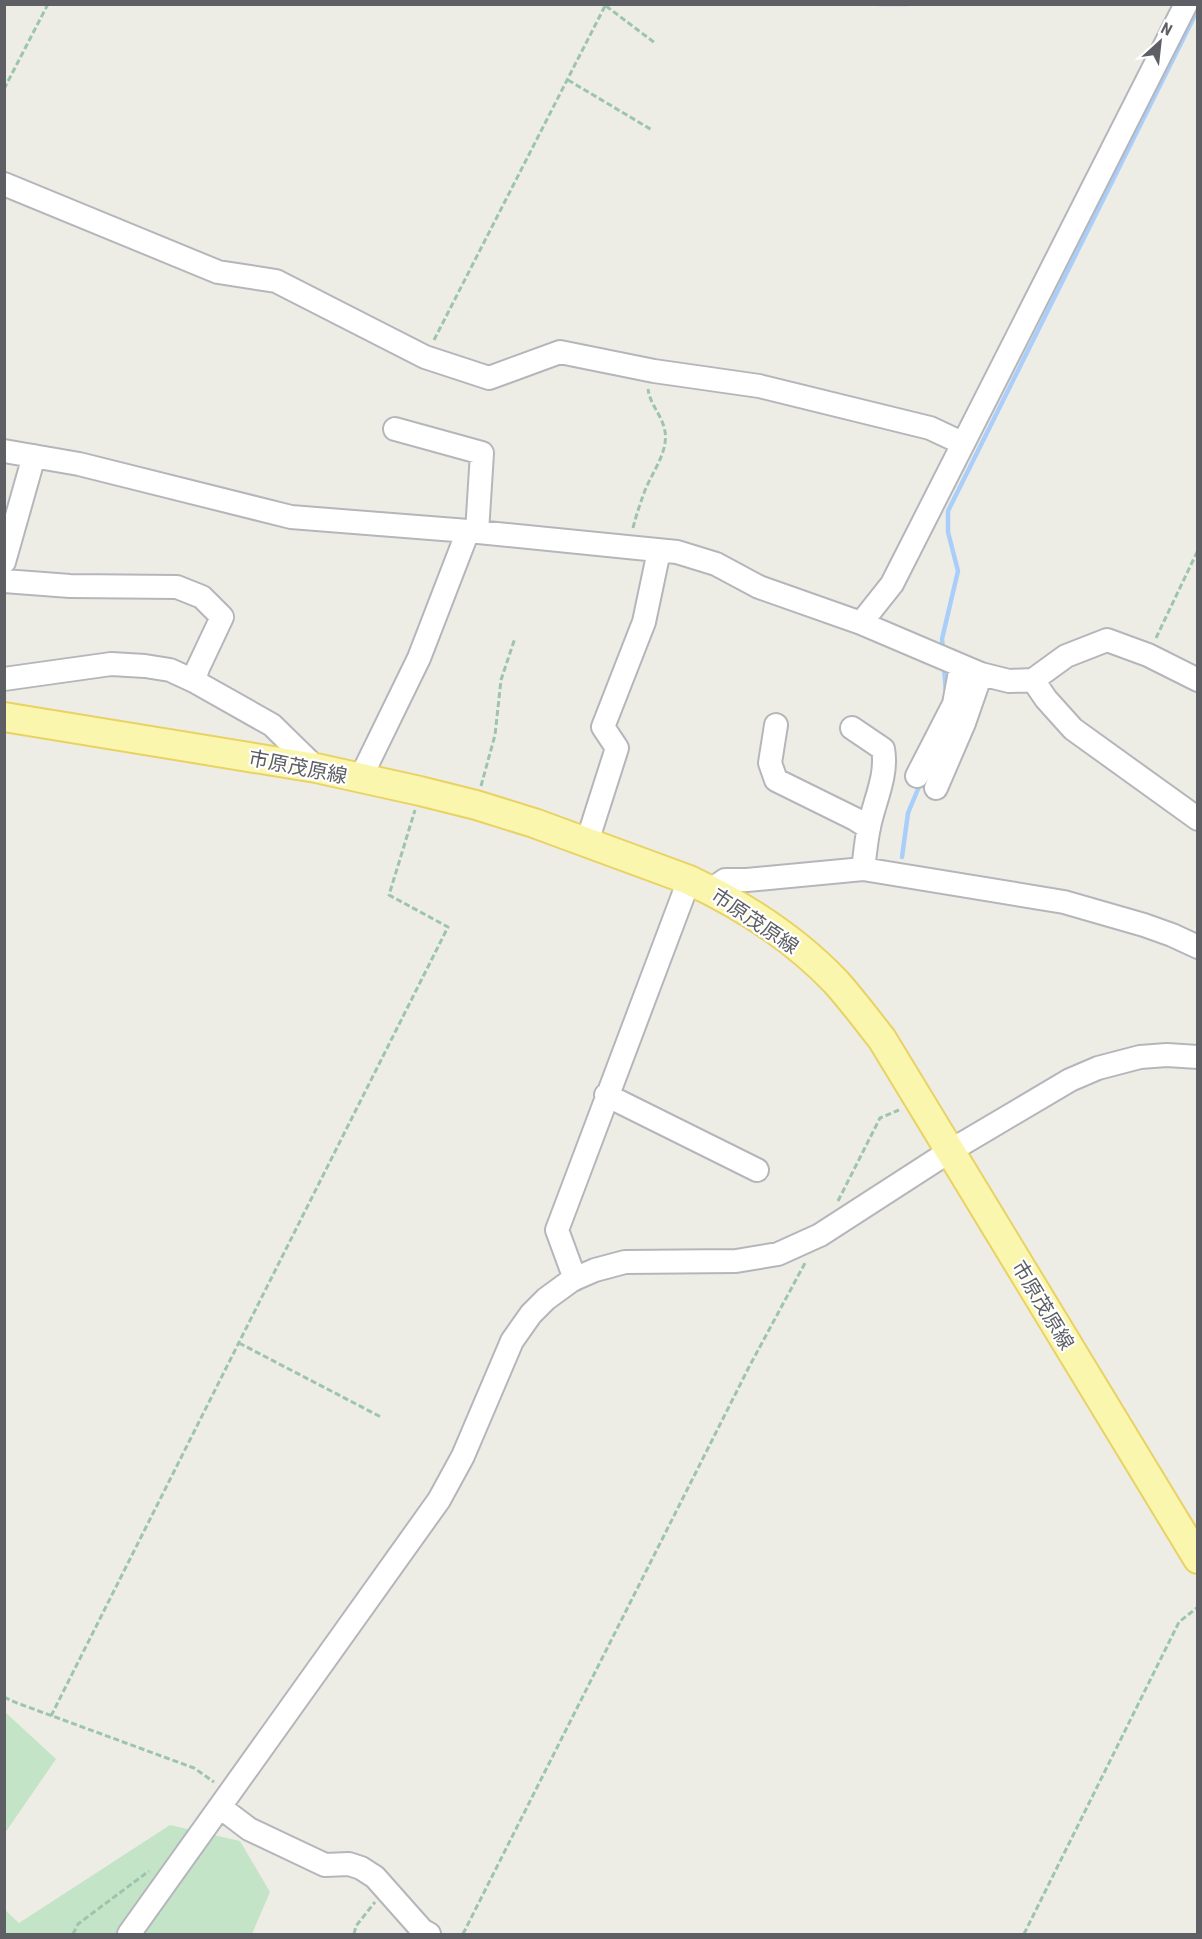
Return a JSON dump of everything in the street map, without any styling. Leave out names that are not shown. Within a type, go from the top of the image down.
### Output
[{"type":"main road","name":"市原茂原線","points":[[4,717],[316,768],[476,805],[587,842],[700,885],[765,923],[813,960],[835,982],[882,1039],[1197,1559]]},
{"type":"street","points":[[861,623],[892,584],[1186,4]]},
{"type":"street","points":[[4,184],[218,272],[276,281],[425,357],[489,378],[560,352],[654,371],[759,386],[930,428],[962,443]]},
{"type":"street","points":[[360,779],[419,658],[472,531],[482,453],[395,429]]},
{"type":"street","points":[[4,451],[79,464],[291,517],[472,531],[677,552],[716,564],[759,587],[861,623],[971,670],[1009,681],[1033,680],[1066,656],[1107,640],[1148,655],[1197,680]]},
{"type":"street","points":[[4,562],[34,456]]},
{"type":"street","points":[[587,842],[617,748],[603,727],[644,622],[659,551]]},
{"type":"street","points":[[4,581],[70,586],[177,587],[202,597],[222,617],[194,681]]},
{"type":"street","points":[[4,679],[111,664],[170,670],[273,725],[316,768]]},
{"type":"street","points":[[917,776],[971,670]]},
{"type":"street","points":[[882,778],[917,776],[938,782],[964,723],[971,670]]},
{"type":"street","points":[[1033,680],[1046,699],[1073,729],[1197,819]]},
{"type":"street","points":[[776,725],[770,763],[776,780],[869,828]]},
{"type":"street","points":[[852,728],[883,750],[884,757],[882,778],[869,828],[863,869]]},
{"type":"street","points":[[576,1278],[557,1230],[606,1095],[700,885],[725,880],[863,869],[1064,902],[1172,934],[1197,947]]},
{"type":"street","points":[[129,1935],[439,1500],[463,1456],[512,1341],[531,1314],[546,1299],[576,1278],[625,1262],[736,1261],[778,1254],[820,1235],[950,1151],[1070,1080],[1098,1068],[1140,1057],[1167,1055],[1197,1057]]},
{"type":"street","points":[[606,1095],[757,1170]]},
{"type":"street","points":[[225,1800],[249,1829],[325,1865],[349,1864],[375,1877],[429,1935]]},
{"type":"path","points":[[4,89],[48,4]]},
{"type":"path","points":[[425,357],[606,5],[655,43]]},
{"type":"path","points":[[568,80],[652,129]]},
{"type":"path","points":[[626,547],[665,440],[664,427],[649,398],[648,385],[654,371]]},
{"type":"path","points":[[1148,655],[1197,550]]},
{"type":"path","points":[[476,805],[495,735],[501,680],[515,638]]},
{"type":"path","points":[[51,1716],[448,927],[389,895],[420,791]]},
{"type":"path","points":[[837,1203],[880,1118],[920,1101]]},
{"type":"path","points":[[463,1935],[749,1366],[820,1235]]},
{"type":"path","points":[[239,1343],[381,1417]]},
{"type":"path","points":[[1024,1935],[1179,1622],[1197,1607]]},
{"type":"path","points":[[4,1697],[194,1768],[225,1800]]},
{"type":"path","points":[[73,1935],[78,1924],[151,1870]]},
{"type":"path","points":[[354,1935],[356,1926],[371,1905],[388,1892]]},
{"type":"green space","points":[[5,1712],[56,1759],[5,1833]]},
{"type":"green space","points":[[170,1825],[240,1841],[270,1892],[252,1934],[5,1934],[4,1909],[19,1923]]},
{"type":"waterway","points":[[879,4],[908,4]]},
{"type":"waterway","points":[[943,649],[942,639],[958,571],[948,532],[948,511],[1198,9]]},
{"type":"waterway","points":[[944,667],[946,694]]},
{"type":"waterway","points":[[902,857],[908,813],[921,782]]}]
